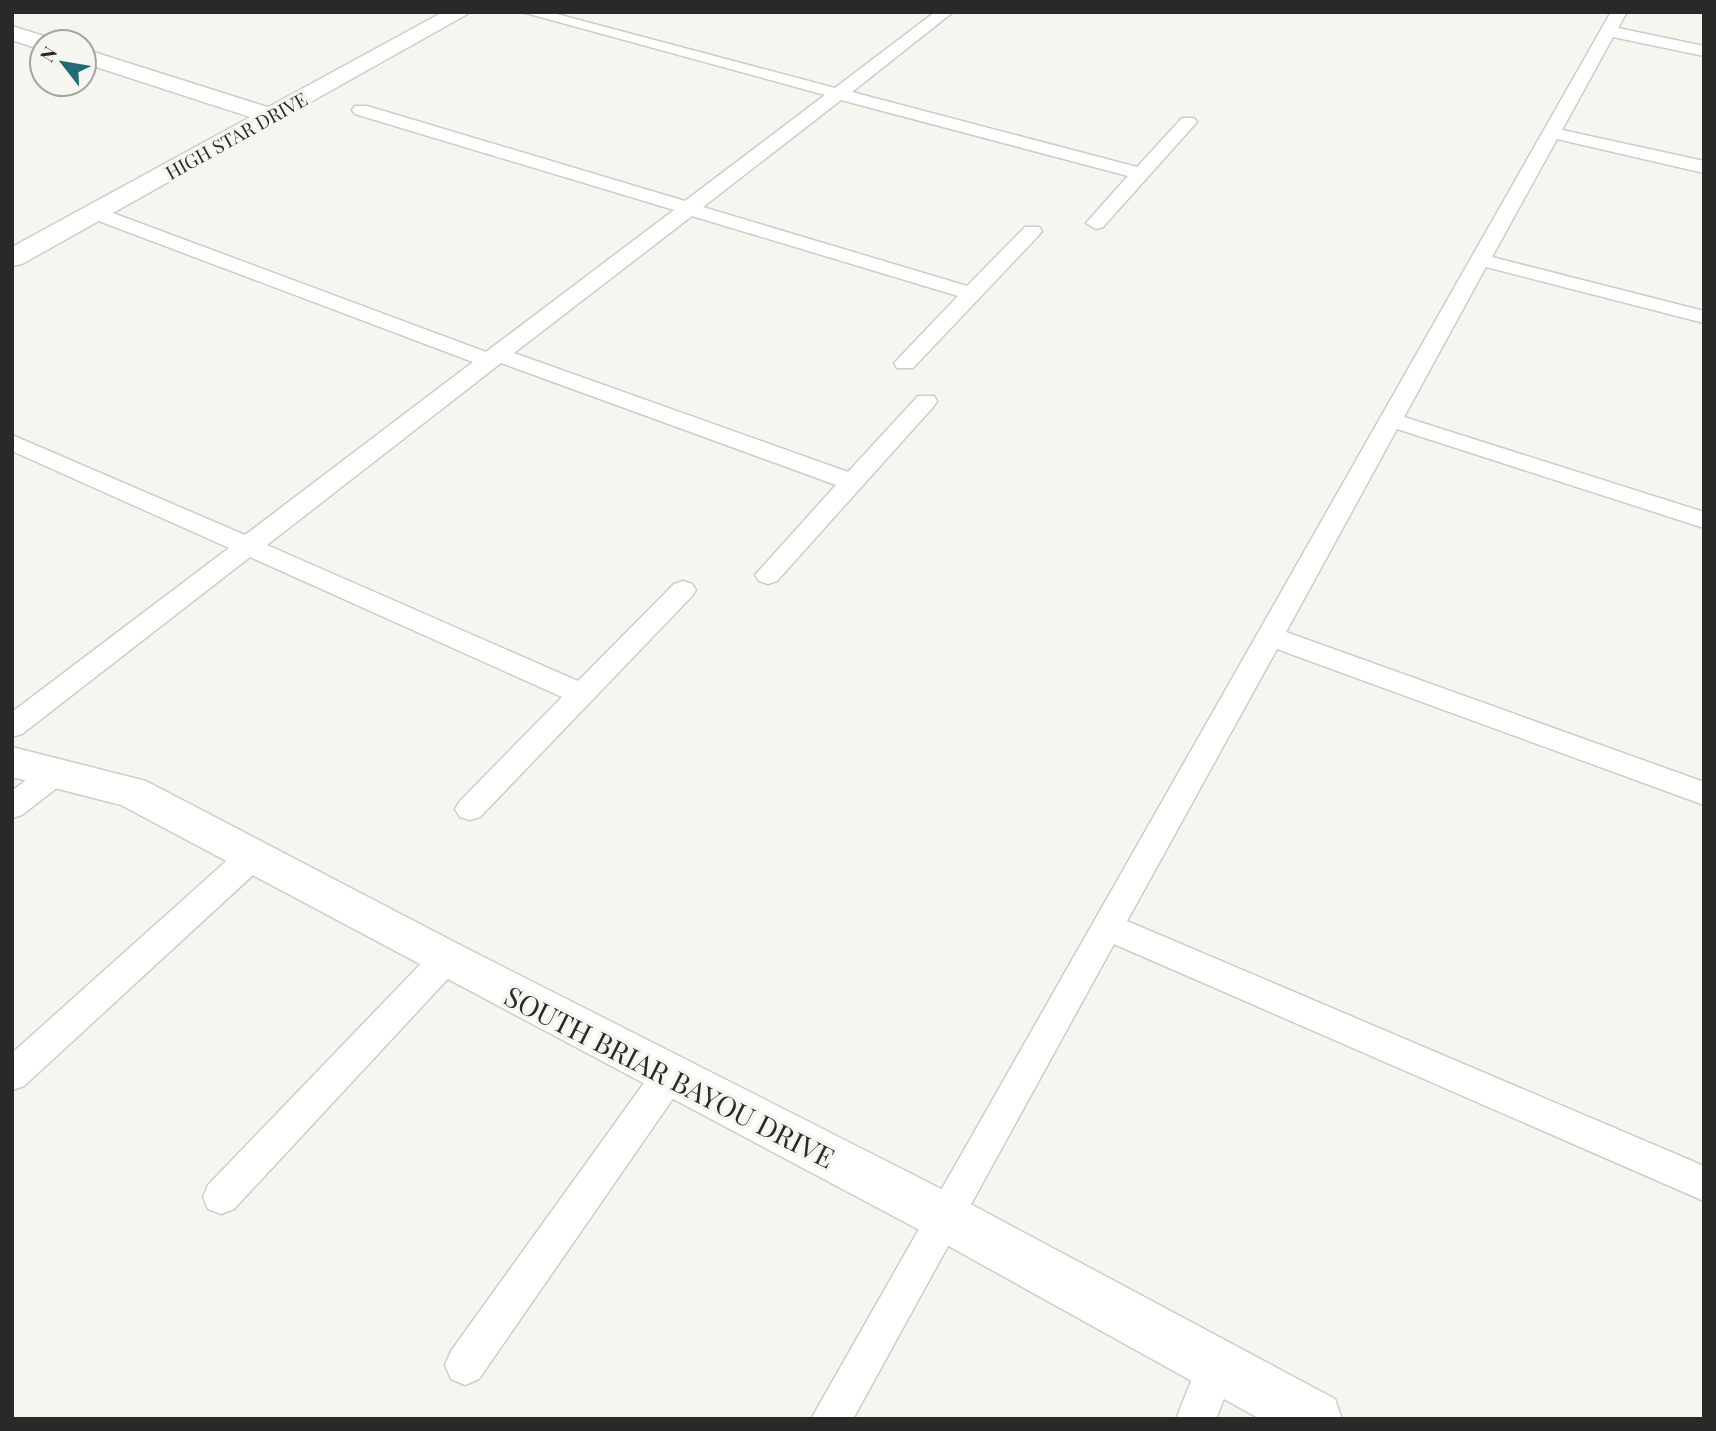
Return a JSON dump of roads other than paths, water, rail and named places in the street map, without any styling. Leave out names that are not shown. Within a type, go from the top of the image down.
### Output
[{"type":"street","name":"HIGH STAR DRIVE","points":[[12,258],[460,12]]},
{"type":"street","points":[[98,60],[271,116]]},
{"type":"street","name":"SOUTH BRIAR BAYOU DRIVE","points":[[12,762],[132,792],[669,1076],[944,1217],[1315,1419]]},
{"type":"lane","points":[[530,12],[1141,174]]},
{"type":"lane","points":[[12,727],[945,12]]},
{"type":"lane","points":[[831,1419],[1614,22],[1704,51]]},
{"type":"lane","points":[[361,110],[691,207],[972,294]]},
{"type":"lane","points":[[1096,223],[1188,122]]},
{"type":"lane","points":[[1552,133],[1704,167]]},
{"type":"lane","points":[[95,213],[494,358],[852,482]]},
{"type":"lane","points":[[905,363],[1032,231]]},
{"type":"lane","points":[[1481,260],[1704,317]]},
{"type":"lane","points":[[768,575],[926,401]]},
{"type":"lane","points":[[1391,420],[1704,520]]},
{"type":"lane","points":[[12,442],[581,694]]},
{"type":"lane","points":[[470,808],[683,590]]},
{"type":"lane","points":[[1270,636],[1704,794]]},
{"type":"lane","points":[[12,807],[57,772]]},
{"type":"lane","points":[[12,1075],[253,856]]},
{"type":"lane","points":[[1107,927],[1704,1184]]},
{"type":"lane","points":[[221,1197],[446,959]]},
{"type":"lane","points":[[466,1365],[669,1076]]},
{"type":"lane","points":[[1195,1419],[1217,1365]]}]
